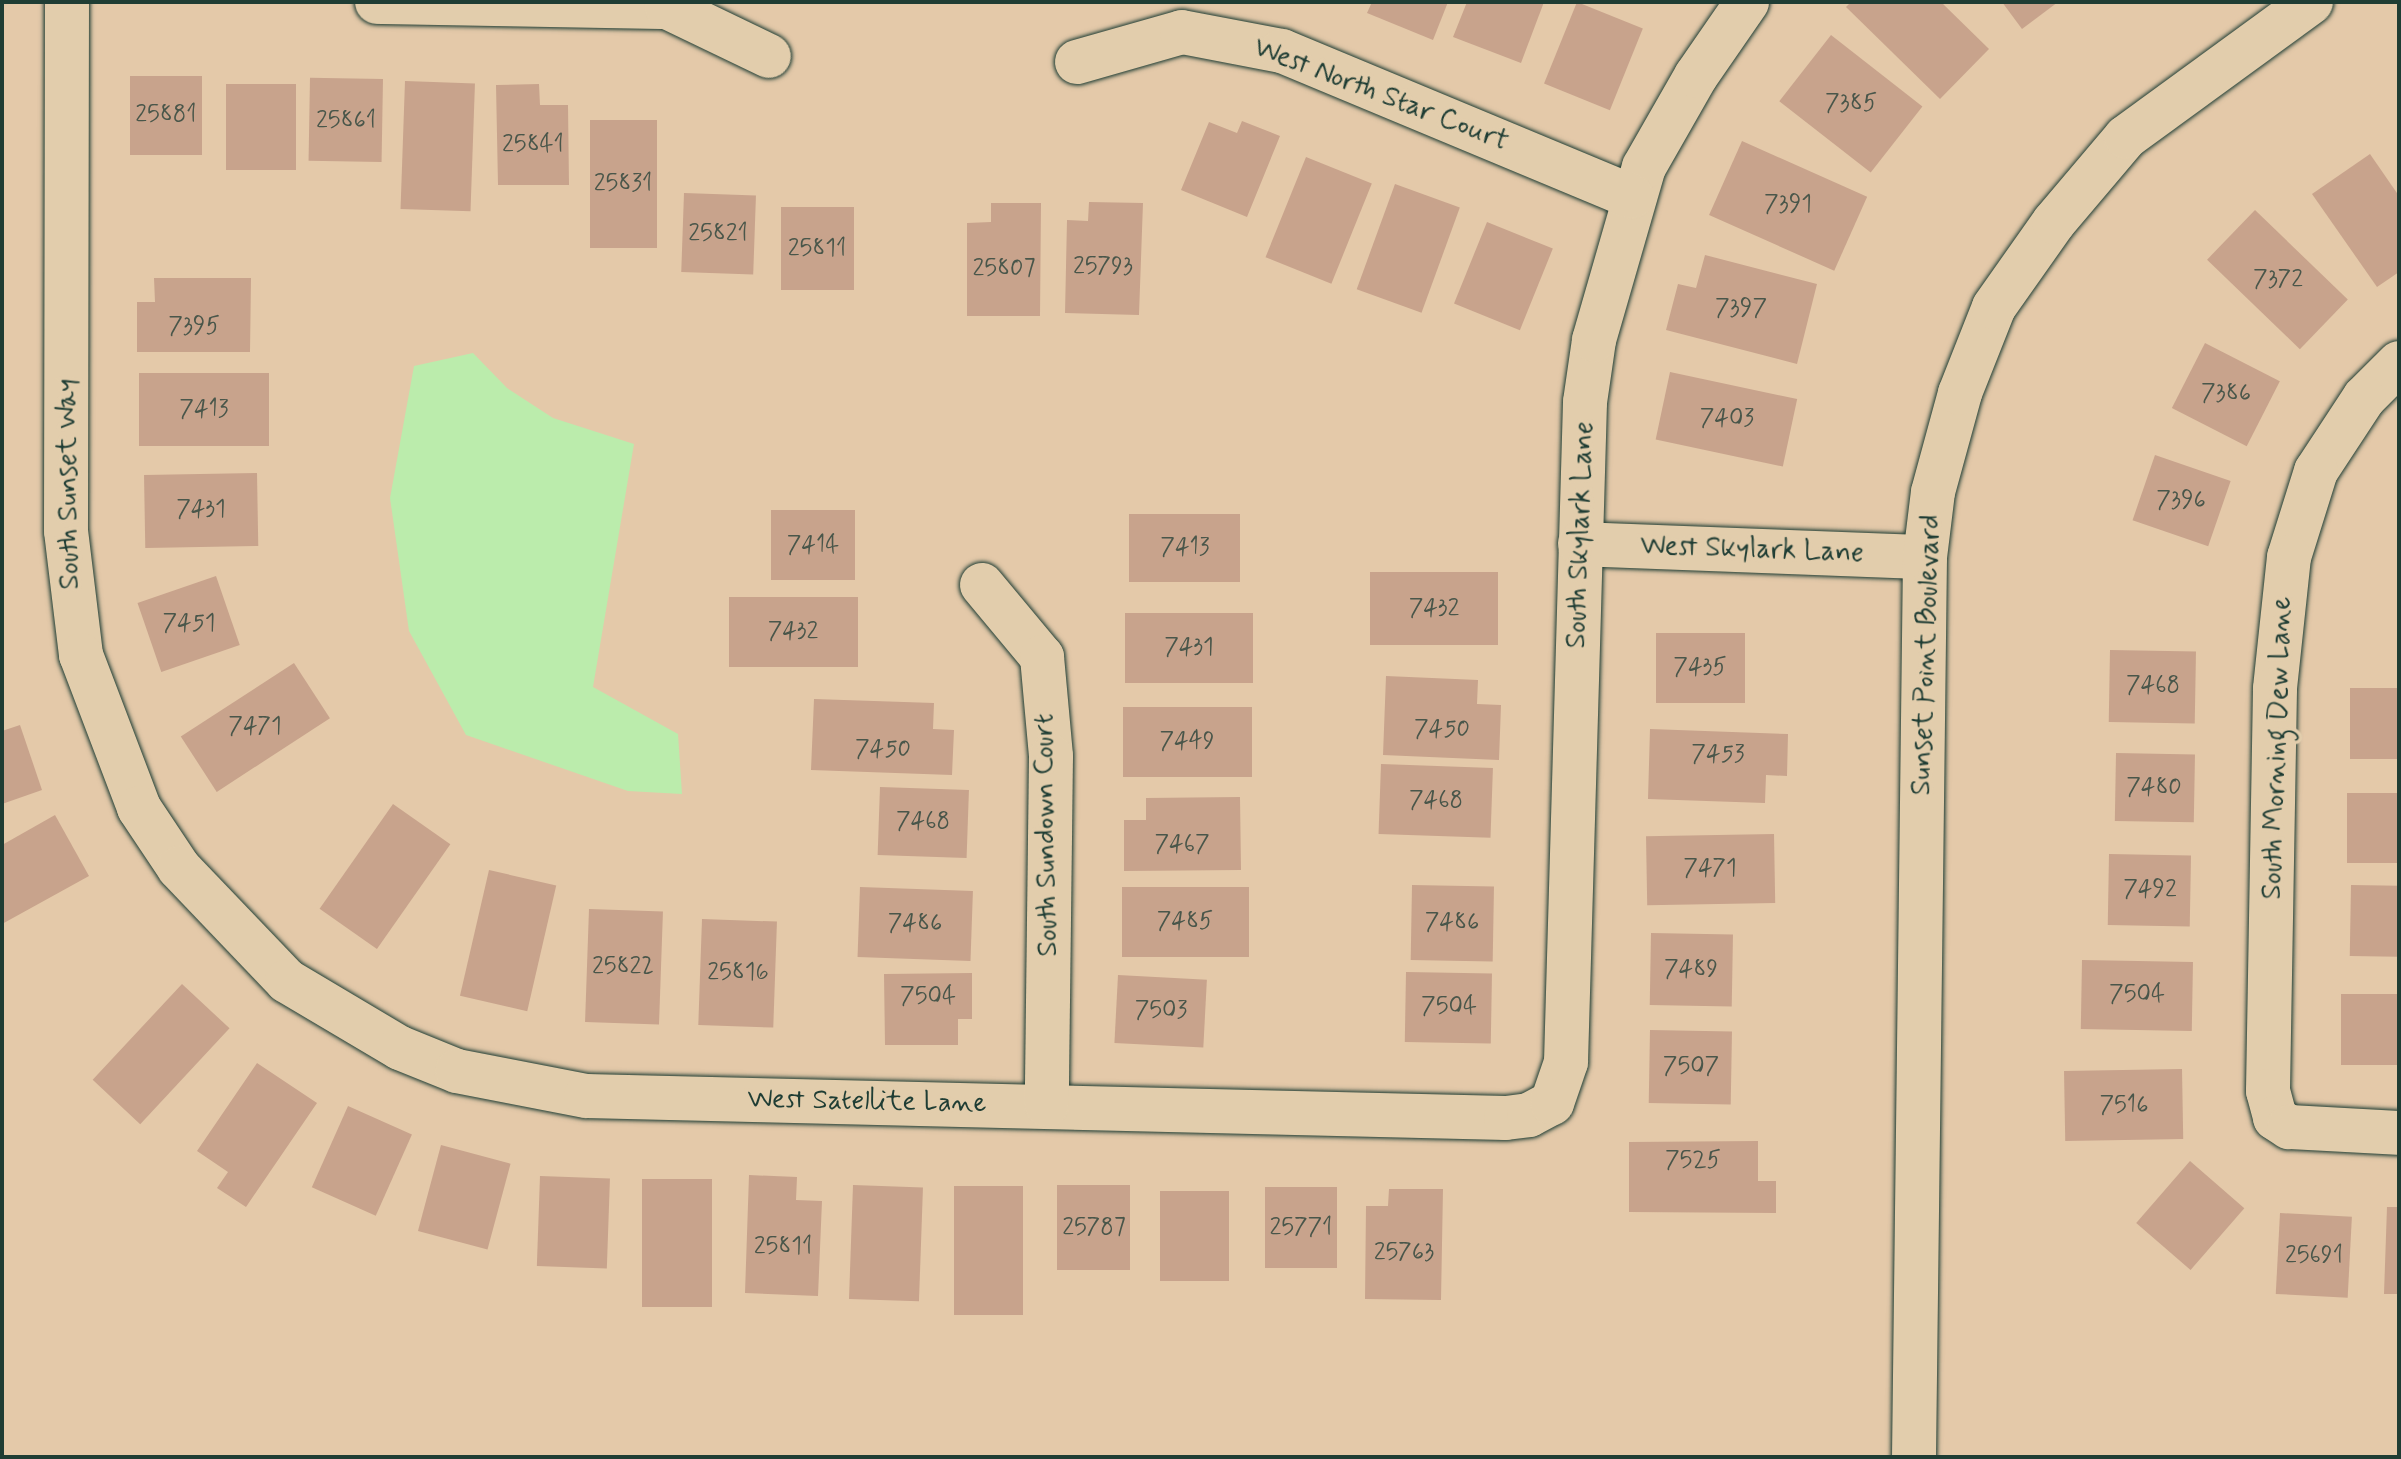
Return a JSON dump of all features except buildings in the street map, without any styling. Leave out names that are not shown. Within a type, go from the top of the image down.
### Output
[{"type":"street","name":"South Sunset Way","points":[[67,2],[66,531],[81,655],[139,808],[179,868],[228,924]]},
{"type":"street","points":[[377,2],[667,7],[769,56]]},
{"type":"street","name":"South Skylark Lane","points":[[1552,1103],[1566,1062],[1569,1030],[1585,402],[1594,340],[1632,197],[1696,76],[1747,2]]},
{"type":"street","name":"Sunset Point Boulevard","points":[[1914,1457],[1925,557],[1933,492],[1960,393],[1994,307],[2028,258],[2126,137],[2311,2]]},
{"type":"street","name":"West North Star Court","points":[[1077,62],[1182,32],[1282,51],[1632,197]]},
{"type":"street","name":"South Morning Dew Lane","points":[[2399,363],[2364,398],[2316,471],[2289,557],[2279,618],[2268,1091],[2275,1118],[2305,1131],[2399,1133]]},
{"type":"street","name":"West Skylark Lane","points":[[1580,544],[1925,557]]},
{"type":"street","name":"South Sundown Court","points":[[982,585],[1042,657],[1051,756],[1047,1105]]},
{"type":"street","name":"West Satellite Lane","points":[[228,924],[287,981],[343,1017],[457,1071],[523,1088],[586,1096],[1506,1118],[1529,1115],[1552,1103]]},
{"type":"green space","points":[[473,353],[507,388],[553,418],[634,444],[593,687],[678,734],[682,794],[628,791],[466,735],[409,631],[390,498],[414,366]]}]
